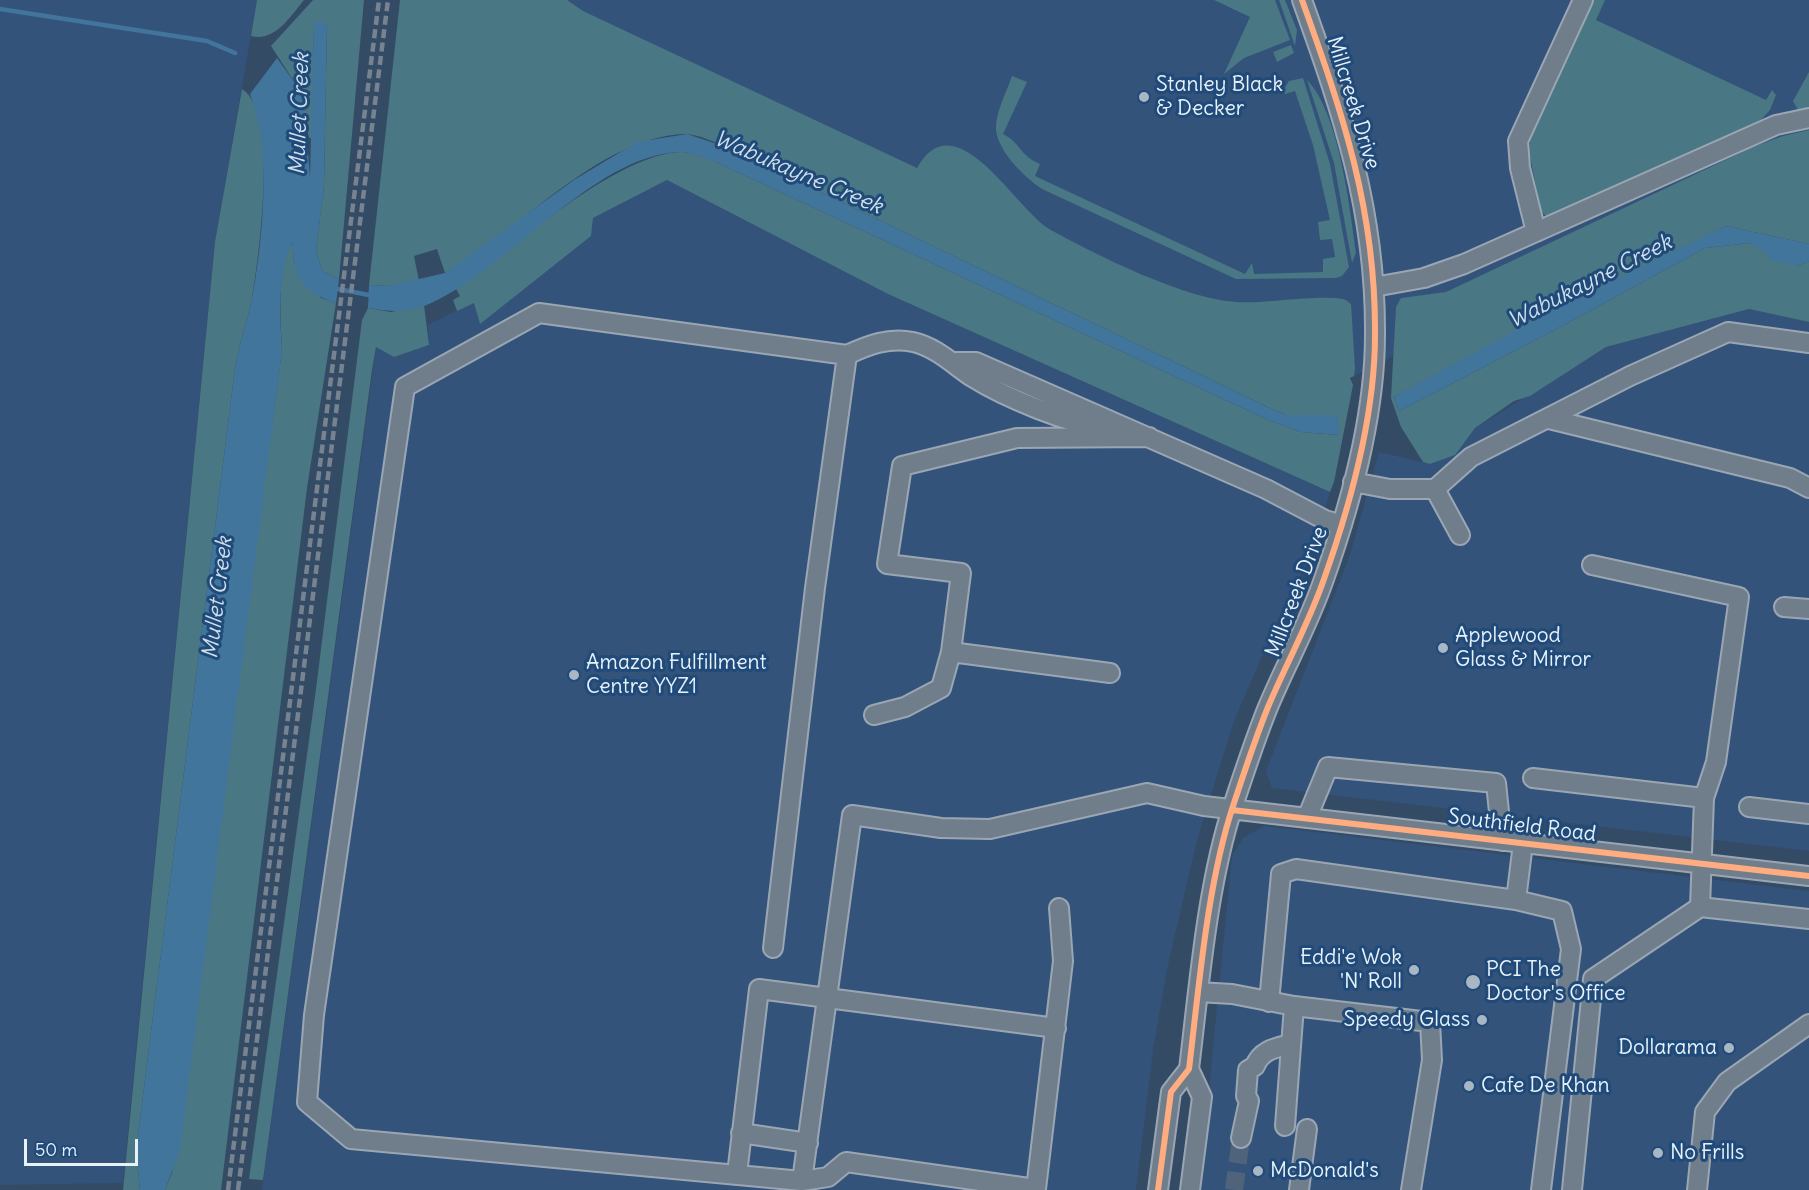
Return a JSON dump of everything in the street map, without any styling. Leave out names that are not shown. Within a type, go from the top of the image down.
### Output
[{"type":"street","name":"Millcreek Drive","points":[[1189,1070],[1198,992],[1217,872],[1232,810],[1267,709],[1324,581],[1342,525],[1353,482],[1372,374],[1375,337],[1374,287],[1364,196],[1353,148],[1302,0]]},
{"type":"street","points":[[1536,232],[1520,168],[1518,141],[1583,0]]},
{"type":"street","points":[[1374,287],[1424,278],[1464,264],[1776,125],[1809,118]]},
{"type":"street","points":[[1059,908],[1063,961],[1035,1189],[846,1162],[828,1177],[802,1181],[351,1138],[307,1102],[314,1016],[405,387],[539,313],[847,355],[876,342],[913,342],[956,362],[976,362],[1149,437],[1342,525]]},
{"type":"street","points":[[1353,482],[1390,489],[1435,489],[1471,457],[1630,376],[1728,332],[1809,343]]},
{"type":"street","points":[[772,948],[814,600],[847,355]]},
{"type":"street","points":[[1549,419],[1790,478],[1809,488]]},
{"type":"street","points":[[874,715],[905,707],[941,688],[951,652],[961,573],[888,564],[902,466],[1017,438],[1149,437]]},
{"type":"street","points":[[1435,489],[1460,535]]},
{"type":"street","points":[[1592,565],[1739,597],[1716,762],[1704,798],[1700,907]]},
{"type":"street","points":[[1784,607],[1809,609]]},
{"type":"street","points":[[951,652],[1110,673]]},
{"type":"street","points":[[1306,818],[1328,767],[1496,783],[1502,841]]},
{"type":"street","points":[[1533,778],[1704,798]]},
{"type":"street","name":"Southfield Road","points":[[827,997],[852,815],[941,828],[990,829],[1147,793],[1232,810],[1809,876]]},
{"type":"street","points":[[1749,807],[1809,814]]},
{"type":"street","points":[[1516,900],[1523,843]]},
{"type":"street","points":[[1269,1002],[1281,874],[1296,869],[1516,900],[1562,911],[1571,949],[1541,1190]]},
{"type":"street","points":[[1572,1190],[1593,979],[1700,907],[1809,919]]},
{"type":"street","points":[[736,1173],[759,989],[1056,1028]]},
{"type":"street","points":[[1198,992],[1232,994],[1294,1006],[1430,1022],[1432,1060],[1411,1190]]},
{"type":"street","points":[[802,1181],[827,997]]},
{"type":"street","points":[[1285,1126],[1294,1006]]},
{"type":"street","points":[[1697,1190],[1705,1112],[1727,1082],[1809,1024]]},
{"type":"street","points":[[1241,1138],[1249,1101],[1246,1096],[1248,1070],[1255,1066],[1258,1057],[1264,1053],[1291,1044]]},
{"type":"street","points":[[1158,1190],[1171,1092],[1189,1070],[1202,1097],[1190,1190]]},
{"type":"street","points":[[1299,1190],[1307,1128]]},
{"type":"street","points":[[741,1133],[808,1143]]},
{"type":"shaded area","points":[[0,0],[257,0],[215,242],[123,1183],[0,1185]]},
{"type":"shaded area","points":[[514,0],[1809,0],[1809,212],[1713,192],[1350,378]]},
{"type":"shaded area","points":[[667,180],[888,294],[1330,492],[1311,556],[1283,608],[1234,721],[1197,840],[1167,969],[1153,1050],[1136,1190],[262,1190],[376,347],[429,346],[428,325],[474,302],[480,323],[593,218]]},
{"type":"shaded area","points":[[1749,309],[1809,322],[1809,851],[1272,788],[1266,771],[1350,555],[1379,452],[1430,464],[1454,455],[1475,428],[1606,347]]},
{"type":"shaded area","points":[[1264,826],[1809,891],[1809,1190],[1199,1190],[1232,856],[1243,838]]},
{"type":"green space","points":[[257,0],[304,0],[281,27],[275,32],[260,37],[251,36]]},
{"type":"green space","points":[[313,0],[364,0],[339,279],[322,271],[316,250],[324,186],[327,24],[314,23],[312,138],[309,138],[297,86],[271,46]]},
{"type":"green space","points":[[400,0],[567,0],[583,11],[917,168],[933,150],[950,146],[968,152],[986,166],[1037,219],[1051,230],[1142,275],[1193,293],[1237,302],[1310,298],[1346,300],[1351,304],[1355,368],[1354,376],[1350,378],[1353,385],[1334,482],[1330,492],[888,294],[667,180],[593,218],[591,236],[480,324],[474,303],[457,311],[453,300],[460,296],[456,289],[564,207],[625,169],[654,157],[685,152],[716,162],[1266,419],[1301,432],[1339,435],[1337,415],[1286,415],[1272,409],[729,148],[696,135],[685,134],[653,139],[622,151],[591,168],[472,256],[445,273],[437,249],[414,256],[419,281],[389,286],[369,285]]},
{"type":"green space","points":[[1214,0],[1275,0],[1290,40],[1244,58],[1224,74],[1250,17]]},
{"type":"green space","points":[[1279,0],[1285,0],[1297,30],[1295,46]]},
{"type":"green space","points":[[1594,0],[1605,0],[1596,20],[1766,100],[1772,90],[1776,95],[1770,110],[1761,120],[1555,217],[1548,218],[1541,211],[1529,152],[1530,138]]},
{"type":"green space","points":[[1291,45],[1294,53],[1277,62],[1273,52]]},
{"type":"green space","points":[[1809,72],[1809,109],[1798,110],[1793,101]]},
{"type":"green space","points":[[1012,76],[1027,82],[1003,134],[1028,157],[1040,164],[1035,176],[1245,274],[1252,263],[1254,274],[1323,272],[1323,259],[1335,257],[1332,239],[1320,240],[1318,222],[1330,220],[1313,145],[1295,91],[1285,94],[1283,91],[1289,81],[1303,78],[1330,164],[1349,267],[1342,276],[1336,278],[1236,279],[1042,189],[1011,161],[997,134],[998,113]]},
{"type":"green space","points":[[1307,80],[1318,95],[1335,137],[1356,253],[1352,263],[1334,163]]},
{"type":"green space","points":[[242,89],[253,103],[260,125],[264,187],[259,252],[252,298],[235,369],[136,1151],[140,1190],[123,1190],[215,242]]},
{"type":"green space","points":[[1809,130],[1809,244],[1726,226],[1394,397],[1399,411],[1705,248],[1750,243],[1798,266],[1809,261],[1809,322],[1749,309],[1606,347],[1530,396],[1514,401],[1475,428],[1455,455],[1430,464],[1423,462],[1401,427],[1391,398],[1396,307],[1401,298],[1446,292],[1753,147],[1783,136]]},
{"type":"green space","points":[[293,242],[294,263],[321,298],[336,303],[307,488],[221,1190],[165,1190],[172,1173],[282,350],[281,310],[284,264]]},
{"type":"green space","points":[[424,305],[429,345],[394,357],[376,347],[263,1180],[249,1179],[316,689],[362,320],[368,308],[391,312]]},
{"type":"water","name":"Mullet Creek","points":[[314,22],[327,23],[324,186],[316,250],[322,271],[339,279],[336,303],[314,293],[303,283],[296,269],[292,243],[287,255],[282,282],[280,310],[282,350],[180,1150],[165,1190],[140,1190],[136,1151],[235,369],[252,298],[262,222],[261,140],[250,94],[277,58],[297,86],[305,113],[310,177]]},
{"type":"water","points":[[687,134],[729,148],[1272,409],[1286,415],[1337,415],[1340,435],[1301,432],[1266,419],[716,162],[685,152],[648,158],[615,173],[582,193],[485,270],[453,291],[422,307],[395,311],[368,308],[369,285],[389,286],[445,273],[574,180],[637,142]]},
{"type":"water","points":[[1726,226],[1809,244],[1809,261],[1798,266],[1772,260],[1765,252],[1750,243],[1705,248],[1399,411],[1394,397],[1560,306]]},
{"type":"waterway","points":[[0,9],[207,41],[235,53]]},
{"type":"waterway","name":"Wabukayne Creek","points":[[333,288],[374,296]]},
{"type":"tunnel","points":[[1234,1190],[1241,1138]]},
{"type":"railway","points":[[228,1190],[379,0]]},
{"type":"railway","points":[[238,1190],[388,0]]},
{"type":"cycle path","points":[[1158,1190],[1171,1092],[1189,1069],[1210,902],[1224,837],[1263,719],[1311,612],[1334,550],[1360,459],[1371,397],[1375,335],[1374,290],[1363,205],[1343,123],[1302,0]]},
{"type":"cycle path","points":[[1232,810],[1809,876]]},
{"type":"place","name":"Stanley Black & Decker","points":[[1144,97]]},
{"type":"place","name":"Applewood Glass & Mirror","points":[[1443,648]]},
{"type":"place","name":"Amazon Fulfillment Centre YYZ1","points":[[574,675]]},
{"type":"place","name":"Eddi'e Wok 'N' Roll","points":[[1414,970]]},
{"type":"place","name":"PCI The Doctor's Office","points":[[1473,982]]},
{"type":"place","name":"Speedy Glass","points":[[1482,1020]]},
{"type":"place","name":"Dollarama","points":[[1729,1048]]},
{"type":"place","name":"Cafe De Khan","points":[[1469,1086]]},
{"type":"place","name":"No Frills","points":[[1658,1153]]},
{"type":"place","name":"McDonald's","points":[[1258,1171]]}]
